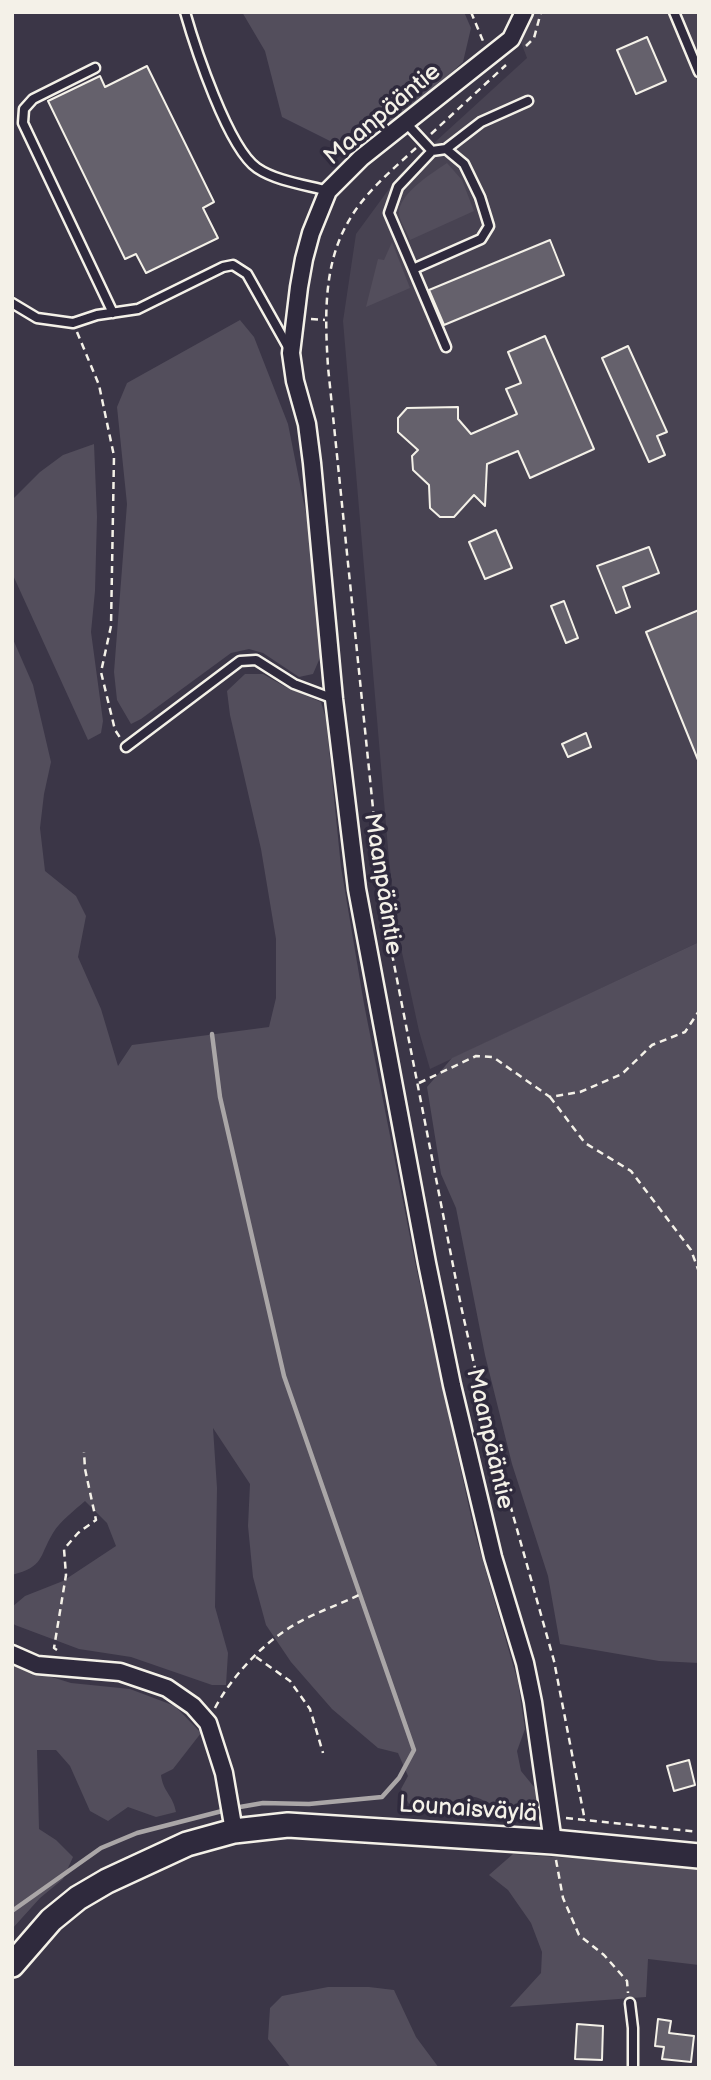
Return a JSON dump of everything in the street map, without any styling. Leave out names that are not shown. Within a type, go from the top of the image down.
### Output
[{"type":"street","name":"Maanpääntie","points":[[524,12],[511,39],[361,158],[328,191],[311,233],[304,260],[292,353],[312,463],[334,699],[357,889],[426,1263],[452,1385],[493,1557],[525,1663],[553,1842]]},
{"type":"street","points":[[12,1654],[37,1665],[120,1672],[167,1688],[193,1706],[208,1723],[223,1773],[234,1831]]},
{"type":"street","name":"Lounaisväylä","points":[[12,1965],[51,1920],[107,1881],[187,1844],[234,1831],[288,1825],[553,1842],[699,1856]]},
{"type":"lane","points":[[185,12],[213,91],[243,155],[257,168],[278,177],[328,191]]},
{"type":"lane","points":[[674,12],[699,72]]},
{"type":"lane","points":[[95,68],[33,99],[24,109],[23,123],[113,313]]},
{"type":"lane","points":[[446,347],[389,213],[398,187],[432,151],[446,149],[481,122],[528,101]]},
{"type":"lane","points":[[406,123],[432,151]]},
{"type":"lane","points":[[413,270],[481,239],[489,226],[480,197],[464,164],[446,149]]},
{"type":"lane","points":[[12,303],[37,318],[74,323],[97,315],[138,309],[223,267],[233,265],[247,274],[292,353]]},
{"type":"lane","points":[[127,747],[240,661],[256,660],[294,684],[334,699]]},
{"type":"lane","points":[[630,2003],[633,2068]]},
{"type":"path","points":[[471,12],[490,57]]},
{"type":"path","points":[[526,46],[534,38],[541,12]]},
{"type":"path","points":[[508,63],[366,196],[347,222],[337,245],[330,273],[326,320],[328,367],[380,877],[393,960],[467,1333],[488,1426],[554,1661],[585,1821]]},
{"type":"path","points":[[74,323],[99,385],[114,456],[111,626],[101,672],[115,730],[127,747]]},
{"type":"path","points":[[550,1097],[580,1092],[622,1074],[652,1045],[685,1031],[699,1011]]},
{"type":"path","points":[[419,1083],[477,1056],[493,1056],[550,1097],[585,1143],[631,1171],[691,1250],[699,1272]]},
{"type":"path","points":[[79,1668],[54,1648],[66,1575],[64,1549],[78,1533],[96,1520],[84,1452]]},
{"type":"path","points":[[208,1723],[217,1704],[238,1675],[256,1657],[294,1625],[359,1595]]},
{"type":"path","points":[[256,1657],[290,1681],[310,1709],[323,1753]]},
{"type":"path","points":[[550,1816],[699,1832]]},
{"type":"path","points":[[553,1842],[563,1898],[579,1935],[604,1955],[627,1981],[630,2003]]},
{"type":"shaded area","points":[[242,12],[464,12],[471,28],[463,62],[410,110],[363,142],[338,145],[282,117],[265,51]]},
{"type":"shaded area","points":[[515,12],[699,12],[699,942],[430,1069],[398,934],[389,860],[343,321],[356,234],[400,174],[527,58],[513,21]]},
{"type":"shaded area","points":[[447,163],[462,180],[474,211],[410,240],[399,214],[400,206],[417,185]]},
{"type":"shaded area","points":[[392,242],[410,288],[366,307],[378,259],[384,260]]},
{"type":"shaded area","points":[[240,320],[254,337],[288,424],[320,604],[322,653],[313,674],[299,677],[263,653],[249,649],[231,653],[131,724],[117,700],[114,672],[127,504],[117,407],[127,383]]},
{"type":"shaded area","points":[[94,444],[97,517],[91,632],[103,721],[101,733],[88,740],[12,573],[12,500],[40,472],[63,455]]},
{"type":"shaded area","points":[[12,637],[33,685],[51,762],[40,828],[45,871],[76,896],[86,916],[78,957],[101,1009],[118,1066],[132,1045],[269,1027],[276,998],[276,939],[261,849],[230,715],[227,691],[245,674],[263,674],[321,702],[326,719],[341,867],[364,1004],[415,1262],[474,1530],[518,1682],[525,1729],[517,1751],[521,1771],[539,1793],[535,1811],[506,1809],[475,1797],[463,1798],[447,1808],[409,1804],[401,1789],[408,1776],[398,1753],[378,1748],[332,1709],[291,1662],[266,1625],[253,1577],[248,1526],[250,1484],[213,1428],[217,1488],[215,1607],[228,1653],[226,1685],[212,1685],[131,1657],[79,1649],[12,1622],[12,1607],[25,1596],[63,1581],[116,1546],[107,1523],[85,1501],[56,1529],[36,1564],[12,1575]]},
{"type":"shaded area","points":[[699,942],[699,1663],[659,1661],[560,1644],[548,1576],[512,1464],[485,1355],[456,1208],[441,1174],[427,1087],[452,1058]]},
{"type":"shaded area","points":[[12,1660],[26,1669],[71,1683],[130,1689],[175,1706],[201,1733],[173,1769],[161,1775],[176,1812],[156,1817],[128,1807],[108,1821],[90,1811],[70,1766],[56,1750],[37,1750],[39,1829],[56,1840],[73,1857],[63,1879],[40,1898],[12,1929]]},
{"type":"shaded area","points":[[513,1854],[699,1867],[699,1965],[648,1959],[646,1997],[510,2007],[541,1973],[542,1952],[531,1923],[508,1890],[489,1875]]},
{"type":"shaded area","points":[[328,1987],[394,1990],[416,2037],[439,2068],[291,2068],[268,2039],[270,2008],[282,1996]]},
{"type":"building","points":[[647,37],[666,81],[636,94],[617,50]]},
{"type":"building","points":[[147,66],[214,202],[203,208],[218,238],[146,273],[136,254],[125,259],[48,101],[100,76],[105,87]]},
{"type":"building","points":[[550,240],[564,275],[444,325],[429,290]]},
{"type":"building","points":[[545,336],[594,449],[530,478],[518,451],[487,464],[485,506],[474,495],[454,517],[440,517],[430,508],[429,485],[413,470],[412,456],[418,450],[398,432],[398,418],[407,408],[458,407],[458,419],[471,434],[517,414],[506,389],[521,383],[508,352]]},
{"type":"building","points":[[628,346],[667,432],[657,436],[665,455],[649,462],[602,358]]},
{"type":"building","points":[[496,530],[512,568],[485,579],[469,542]]},
{"type":"building","points":[[649,547],[659,573],[623,587],[630,607],[616,613],[597,566]]},
{"type":"building","points":[[564,601],[578,638],[566,643],[551,606]]},
{"type":"building","points":[[699,610],[699,760],[698,760],[646,632]]},
{"type":"building","points":[[586,733],[591,747],[568,757],[562,744]]},
{"type":"building","points":[[689,1760],[695,1785],[674,1791],[667,1766]]},
{"type":"building","points":[[658,2019],[671,2021],[669,2033],[694,2036],[691,2062],[662,2059],[664,2047],[655,2046]]},
{"type":"building","points":[[577,2024],[603,2026],[602,2060],[575,2059]]},
{"type":"waterway","points":[[212,1034],[220,1097],[284,1376],[414,1750],[399,1778],[382,1797],[309,1804],[263,1803],[234,1808]]},
{"type":"waterway","points":[[12,1911],[101,1848],[137,1833],[226,1810]]}]
